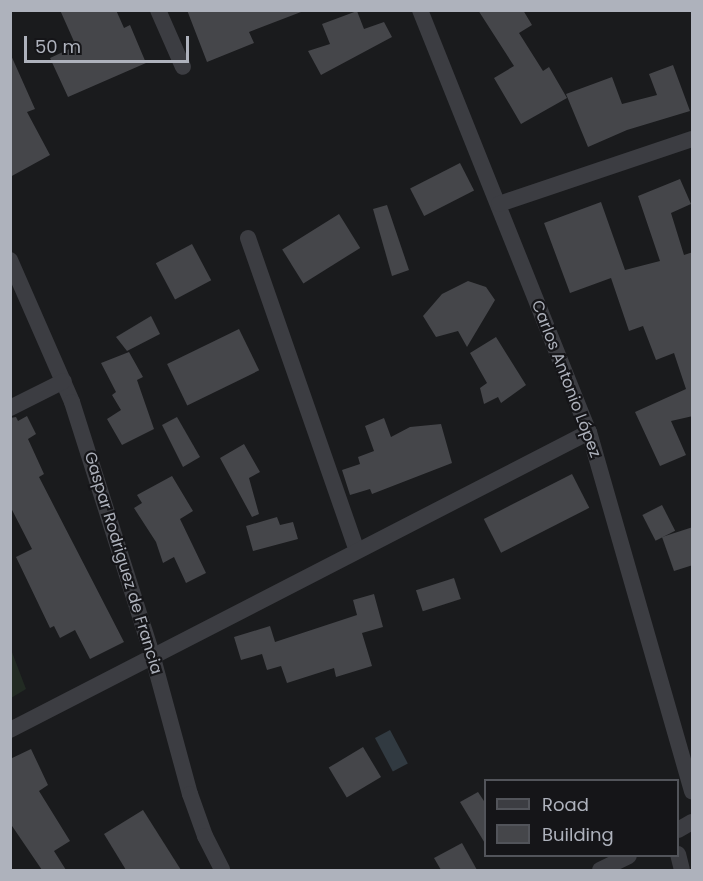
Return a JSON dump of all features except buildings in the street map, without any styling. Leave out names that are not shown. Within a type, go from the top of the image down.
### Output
[{"type":"street","points":[[158,10],[183,67]]},
{"type":"street","name":"Carlos Antonio López","points":[[420,10],[589,432],[693,792]]},
{"type":"street","points":[[499,204],[692,142]]},
{"type":"street","points":[[248,238],[357,551]]},
{"type":"street","name":"Gaspar Rodriguez de Francia","points":[[10,260],[64,381],[153,658],[190,794],[205,836],[222,870]]},
{"type":"street","points":[[10,408],[64,381]]},
{"type":"street","points":[[10,730],[589,432]]},
{"type":"street","points":[[679,829],[693,822]]},
{"type":"street","points":[[600,870],[625,857]]},
{"type":"shaded area","points":[[10,647],[26,689],[11,698],[10,698]]},
{"type":"shaded area","points":[[390,730],[408,764],[393,772],[375,738]]}]
